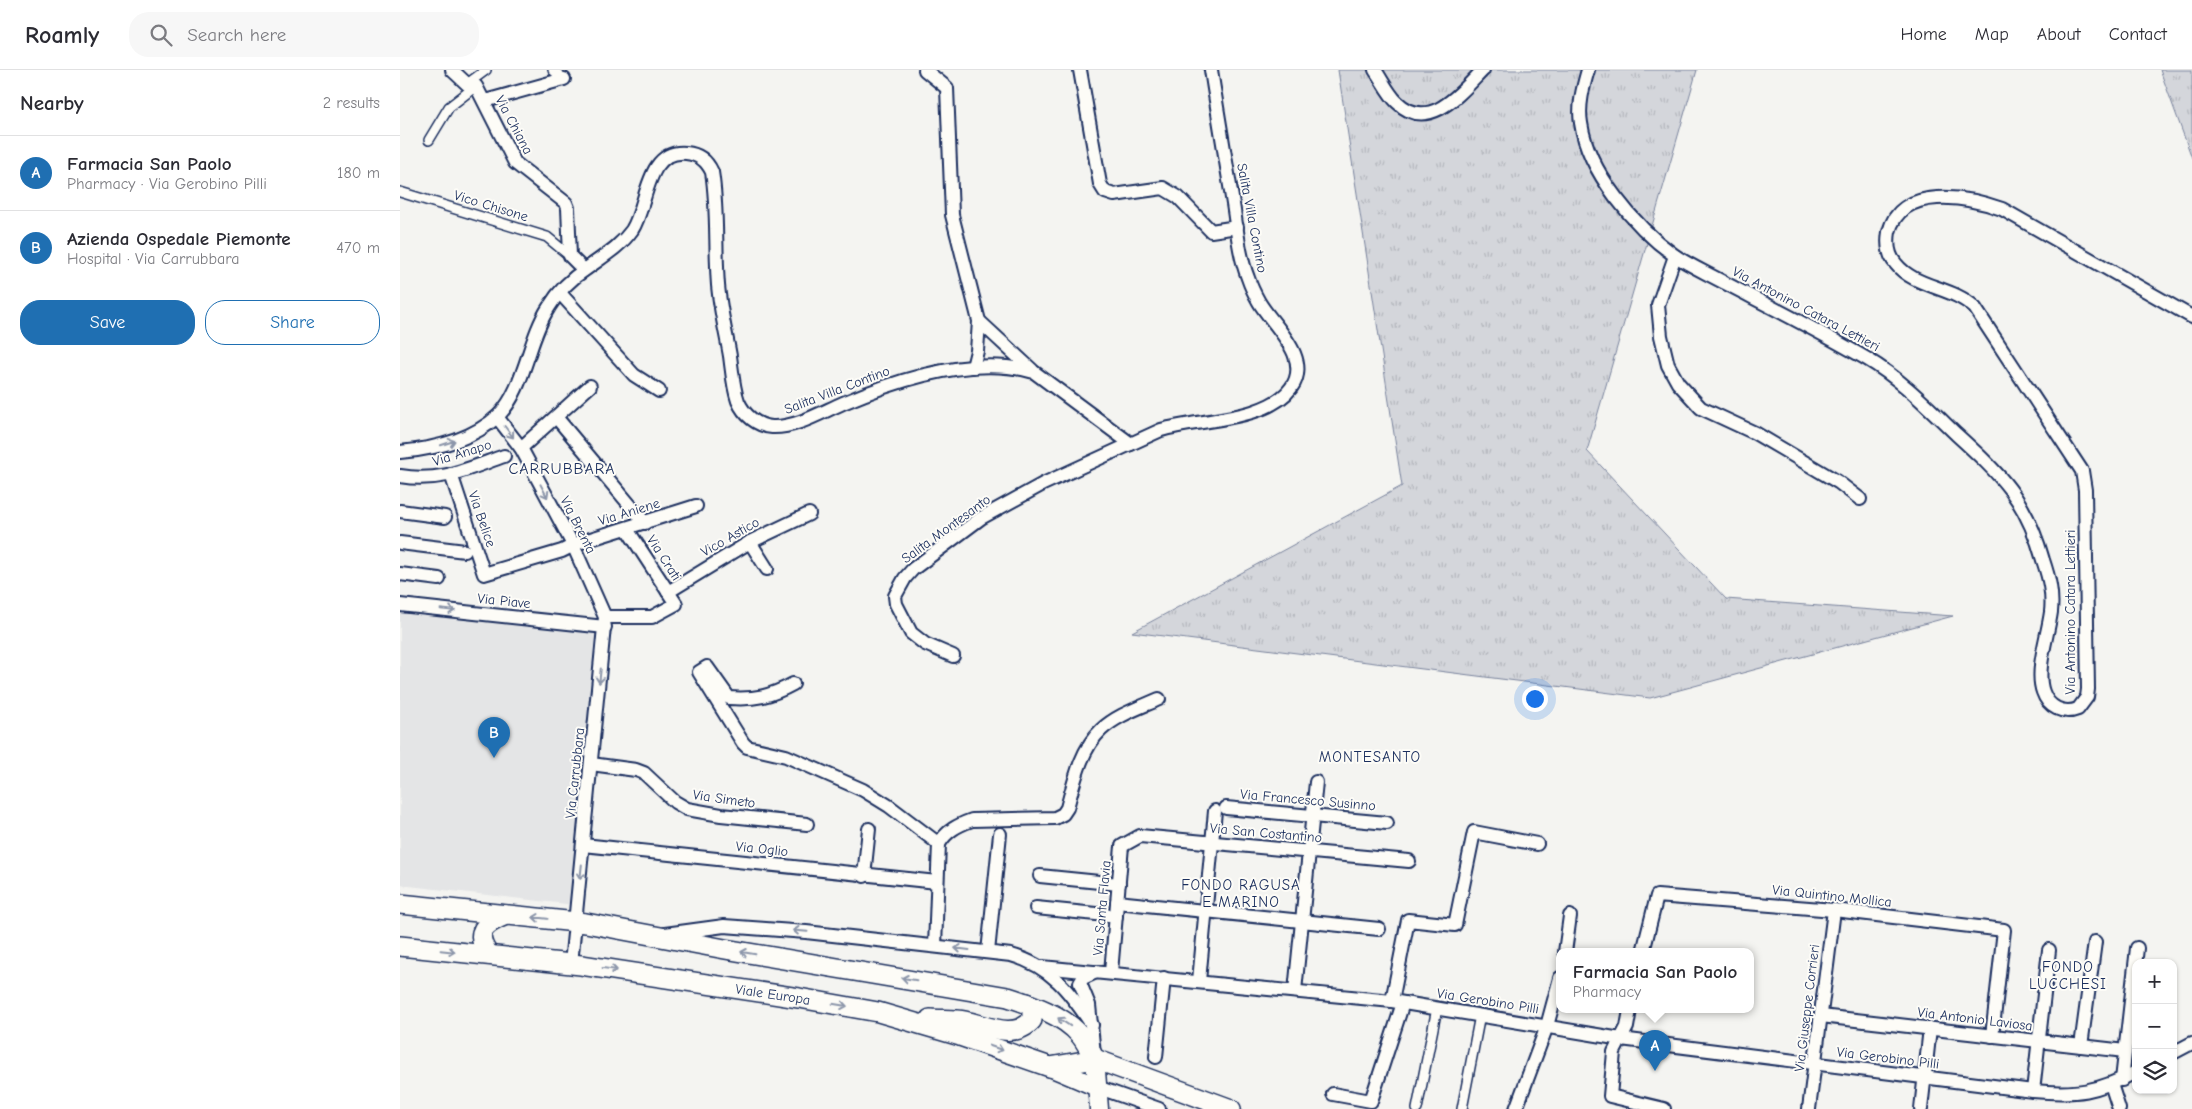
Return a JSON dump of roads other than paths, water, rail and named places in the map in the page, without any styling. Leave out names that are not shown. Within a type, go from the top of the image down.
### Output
[{"type":"main road","points":[[400,904],[575,922],[658,935],[725,949],[981,991],[1027,1003],[1064,1021],[1080,1035],[1095,1059],[1099,1109]]},
{"type":"main road","points":[[489,955],[481,944],[481,932],[490,921],[506,915]]},
{"type":"main road","name":"Viale Europa","points":[[400,946],[571,964],[799,998],[903,1018],[1050,1067]]},
{"type":"main road","points":[[903,1018],[965,1021],[994,1030],[1012,1030],[1026,1026],[1032,1020],[1032,1009],[1027,1003]]},
{"type":"main road","points":[[1050,1067],[1095,1059],[1231,1109]]},
{"type":"main road","points":[[1050,1067],[1097,1087]]},
{"type":"street","name":"Via Chiana","points":[[452,70],[472,85],[484,100],[515,163],[566,203],[568,208],[570,256]]},
{"type":"street","points":[[429,140],[448,108],[486,70]]},
{"type":"street","points":[[553,70],[564,79]]},
{"type":"street","points":[[925,70],[947,88]]},
{"type":"street","points":[[941,70],[947,88],[952,215],[979,321],[977,351],[973,367]]},
{"type":"street","points":[[1080,70],[1100,184],[1105,192],[1114,195],[1163,188],[1178,197],[1212,231],[1237,227]]},
{"type":"street","name":"Salita Villa Contino","points":[[400,452],[437,446],[465,437],[484,427],[497,416],[513,393],[539,326],[550,305],[584,270],[616,248],[631,231],[640,214],[651,175],[657,166],[665,158],[684,152],[694,154],[708,164],[712,172],[718,285],[736,391],[742,408],[763,426],[784,426],[897,383],[973,367],[1008,366],[1034,372],[1131,444],[1161,430],[1180,424],[1252,413],[1276,403],[1292,386],[1296,377],[1294,356],[1282,334],[1260,303],[1244,267],[1211,70]]},
{"type":"street","points":[[1375,70],[1393,97],[1401,105],[1426,112],[1438,110],[1449,103],[1483,70]]},
{"type":"street","name":"Via Antonino Catara Lettieri","points":[[1588,70],[1581,107],[1581,122],[1584,135],[1595,163],[1614,196],[1642,229],[1675,256],[1868,359],[1892,376],[1987,462],[2006,482],[2028,515],[2037,536],[2051,587],[2051,614],[2041,674],[2041,686],[2051,705],[2065,712],[2078,709],[2087,697],[2088,689],[2085,490],[2082,472],[1975,308],[1961,297],[1913,279],[1896,264],[1888,248],[1891,228],[1895,219],[1904,210],[1925,199],[1957,198],[1984,202],[2002,209],[2192,317]]},
{"type":"street","points":[[484,100],[564,79]]},
{"type":"street","name":"Vico Chisone","points":[[400,192],[547,238],[570,256]]},
{"type":"street","points":[[570,256],[584,270]]},
{"type":"street","points":[[1675,256],[1658,305],[1661,336],[1668,365],[1678,383],[1701,408],[1755,433],[1838,482],[1860,499]]},
{"type":"street","points":[[560,293],[634,375],[659,391]]},
{"type":"street","points":[[979,321],[1034,372]]},
{"type":"street","points":[[521,448],[590,386]]},
{"type":"street","name":"Via Brenta","points":[[497,416],[521,448],[572,545],[605,622]]},
{"type":"street","points":[[556,417],[645,523]]},
{"type":"street","name":"Salita Montesanto","points":[[953,656],[925,644],[911,633],[899,610],[895,596],[912,569],[981,518],[1043,484],[1131,444]]},
{"type":"street","name":"Via Anapo","points":[[400,476],[428,479],[451,474],[504,456]]},
{"type":"street","name":"Via Belice","points":[[451,474],[484,574]]},
{"type":"street","name":"Via Aniene","points":[[484,574],[696,506]]},
{"type":"street","points":[[400,511],[446,517]]},
{"type":"street","name":"Vico Astico","points":[[668,592],[750,542],[809,514]]},
{"type":"street","name":"Via Crati","points":[[627,528],[676,604]]},
{"type":"street","points":[[750,542],[767,569]]},
{"type":"street","points":[[400,543],[465,551]]},
{"type":"street","points":[[400,574],[440,579]]},
{"type":"street","name":"Via Piave","points":[[400,605],[605,622],[652,617],[676,604]]},
{"type":"street","name":"Via Carrubbara","points":[[571,964],[605,622]]},
{"type":"street","points":[[793,684],[774,694],[744,699],[729,698],[707,666],[699,672],[743,743],[747,746],[786,756],[863,790],[889,806],[939,844]]},
{"type":"street","points":[[935,946],[939,844],[944,834],[960,824],[972,820],[1055,818],[1063,814],[1067,808],[1085,755],[1100,731],[1122,715],[1159,699]]},
{"type":"street","name":"Via Simeto","points":[[591,764],[636,770],[644,773],[675,802],[687,809],[712,814],[807,824]]},
{"type":"street","points":[[1295,991],[1316,782]]},
{"type":"street","name":"Via Francesco Susinno","points":[[1212,843],[1221,809],[1387,823]]},
{"type":"street","points":[[864,876],[869,829]]},
{"type":"street","points":[[1333,1094],[1371,1101],[1397,1002],[1400,966],[1408,920],[1455,925],[1474,832],[1537,844]]},
{"type":"street","points":[[988,952],[1000,834]]},
{"type":"street","name":"Via San Costantino","points":[[1122,846],[1140,836],[1409,861]]},
{"type":"street","points":[[1199,982],[1212,843]]},
{"type":"street","name":"Via Oglio","points":[[583,845],[864,876],[937,882]]},
{"type":"street","name":"Via Santa Flavia","points":[[1104,972],[1116,916],[1122,846]]},
{"type":"street","points":[[1040,876],[1119,884]]},
{"type":"street","name":"Via Quintino Mollica","points":[[1644,948],[1657,896],[1834,910],[2004,930],[1992,1036]]},
{"type":"street","points":[[1117,902],[1379,929]]},
{"type":"street","points":[[1036,908],[1116,916]]},
{"type":"street","name":"Via Giuseppe Corrieri","points":[[1809,1109],[1834,910]]},
{"type":"street","points":[[1566,948],[1570,916]]},
{"type":"street","points":[[658,935],[724,926],[935,946],[1027,959],[1042,967],[1066,989],[1092,1025]]},
{"type":"street","points":[[2081,1046],[2095,942]]},
{"type":"street","points":[[2119,1109],[2116,1082],[2125,1051],[2137,948]]},
{"type":"street","points":[[2033,1092],[2048,950]]},
{"type":"street","name":"Via Gerobino Pilli","points":[[1042,967],[1397,1002],[1621,1039],[2033,1092],[2076,1093],[2116,1082],[2132,1074]]},
{"type":"street","points":[[1095,1059],[1089,1005],[1080,983],[1083,978],[1104,972]]},
{"type":"street","points":[[1156,1057],[1164,978]]},
{"type":"street","points":[[1516,1109],[1546,1026],[1556,992]]},
{"type":"street","points":[[1418,1109],[1437,1008]]},
{"type":"street","points":[[1629,1013],[1627,1027],[1614,1052],[1610,1096],[1641,1106],[1664,1109]]},
{"type":"street","points":[[1462,1109],[1480,1015]]},
{"type":"street","name":"Via Antonio Laviosa","points":[[1821,1016],[2125,1051]]},
{"type":"street","points":[[1921,1109],[1930,1028]]},
{"type":"street","points":[[2177,1051],[2192,1043]]},
{"type":"street","points":[[1097,1087],[1159,1109]]},
{"type":"place","name":"Azienda Ospedale Piemonte","points":[[494,758]]},
{"type":"place","name":"Farmacia San Paolo","points":[[1655,1071]]},
{"type":"district","name":"CARRUBBARA","points":[[562,469]]},
{"type":"district","name":"MONTESANTO","points":[[1370,757]]},
{"type":"district","name":"FONDO RAGUSA E MARINO","points":[[1241,894]]},
{"type":"district","name":"FONDO LUCCHESI","points":[[2068,976]]}]
